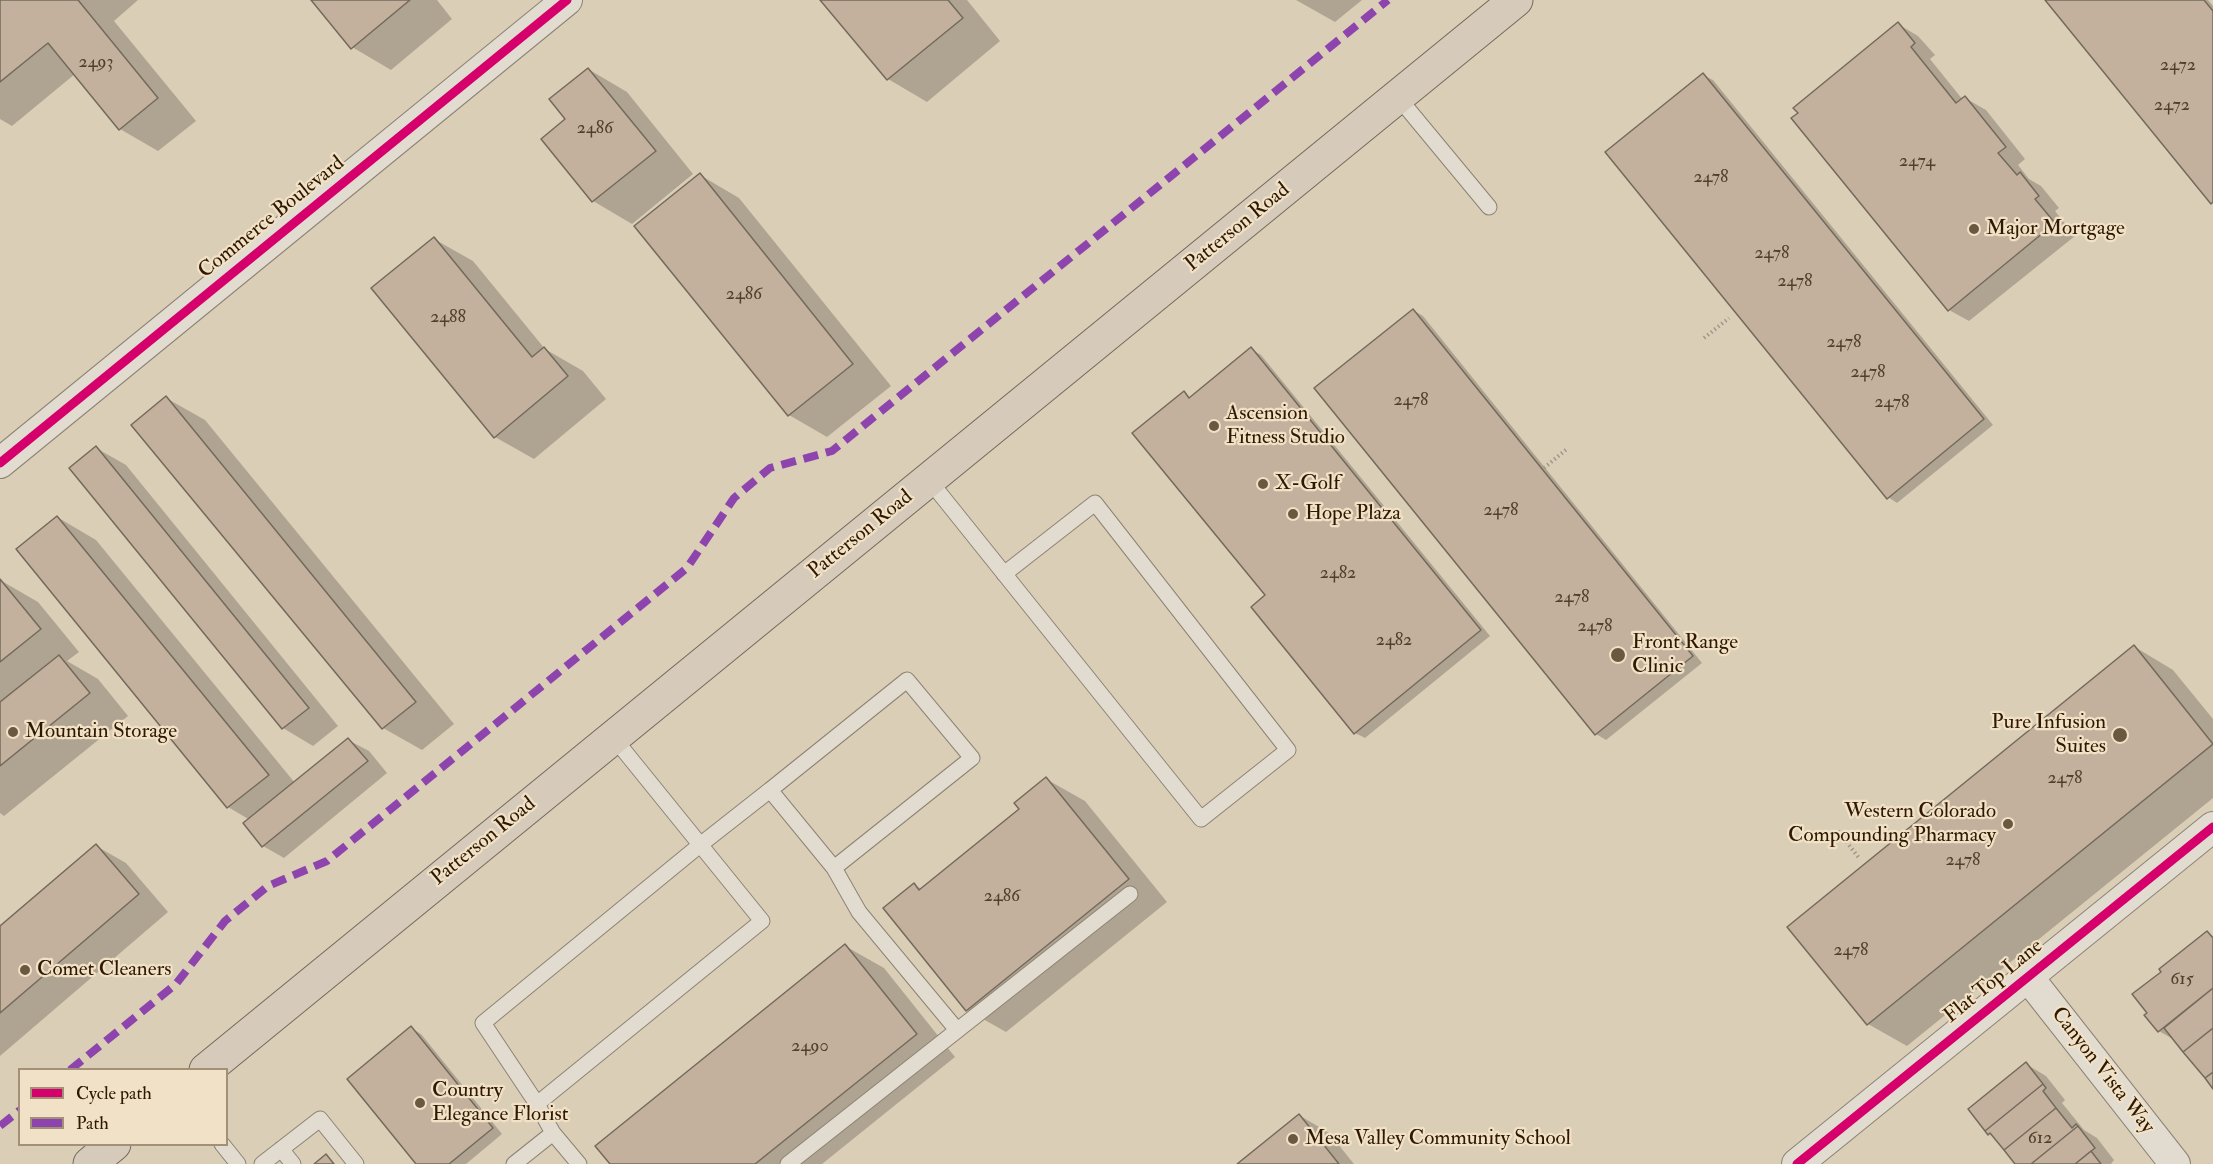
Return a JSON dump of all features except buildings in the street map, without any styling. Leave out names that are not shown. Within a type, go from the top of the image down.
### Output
[{"type":"main road","name":"Patterson Road","points":[[208,1068],[1516,0]]},
{"type":"main road","points":[[90,1164],[112,1146]]},
{"type":"street","name":"Commerce Boulevard","points":[[0,463],[567,0]]},
{"type":"street","name":"Flat Top Lane","points":[[1797,1164],[2213,827]]},
{"type":"street","name":"Canyon Vista Way","points":[[2028,977],[2175,1164]]},
{"type":"lane","points":[[1397,96],[1489,207]]},
{"type":"lane","points":[[929,480],[1004,574],[1201,819],[1288,750],[1095,503],[1004,574]]},
{"type":"lane","points":[[579,1164],[553,1132],[483,1023],[700,845],[907,680],[972,758],[834,868]]},
{"type":"lane","points":[[537,1104],[762,921],[613,737]]},
{"type":"lane","points":[[771,790],[834,868],[859,912],[957,1030]]},
{"type":"lane","points":[[788,1164],[1130,894]]},
{"type":"lane","points":[[262,1164],[320,1119],[356,1164]]},
{"type":"lane","points":[[514,1164],[553,1132]]},
{"type":"lane","points":[[224,1146],[238,1164]]},
{"type":"lane","points":[[281,1149],[293,1164]]},
{"type":"path","points":[[1704,338],[1729,318]]},
{"type":"path","points":[[1544,468],[1568,448]]},
{"type":"path","points":[[1838,831],[1859,858]]},
{"type":"marked path","points":[[72,1068],[176,984],[225,921],[268,886],[327,861],[687,568],[734,498],[770,468],[832,451],[1388,0]]},
{"type":"marked path","points":[[0,1126],[18,1112]]},
{"type":"cycle path","points":[[0,463],[567,0]]},
{"type":"cycle path","points":[[1797,1164],[2213,827]]},
{"type":"place","name":"Major Mortgage","points":[[1974,229]]},
{"type":"place","name":"Ascension Fitness Studio","points":[[1214,426]]},
{"type":"place","name":"X-Golf","points":[[1263,484]]},
{"type":"place","name":"Hope Plaza","points":[[1293,514]]},
{"type":"place","name":"Front Range Clinic","points":[[1618,655]]},
{"type":"place","name":"Mountain Storage","points":[[13,732]]},
{"type":"place","name":"Pure Infusion Suites","points":[[2120,735]]},
{"type":"place","name":"Western Colorado Compounding Pharmacy","points":[[2008,824]]},
{"type":"place","name":"Comet Cleaners","points":[[25,970]]},
{"type":"place","name":"Country Elegance Florist","points":[[420,1103]]},
{"type":"place","name":"Mesa Valley Community School","points":[[1293,1139]]}]
